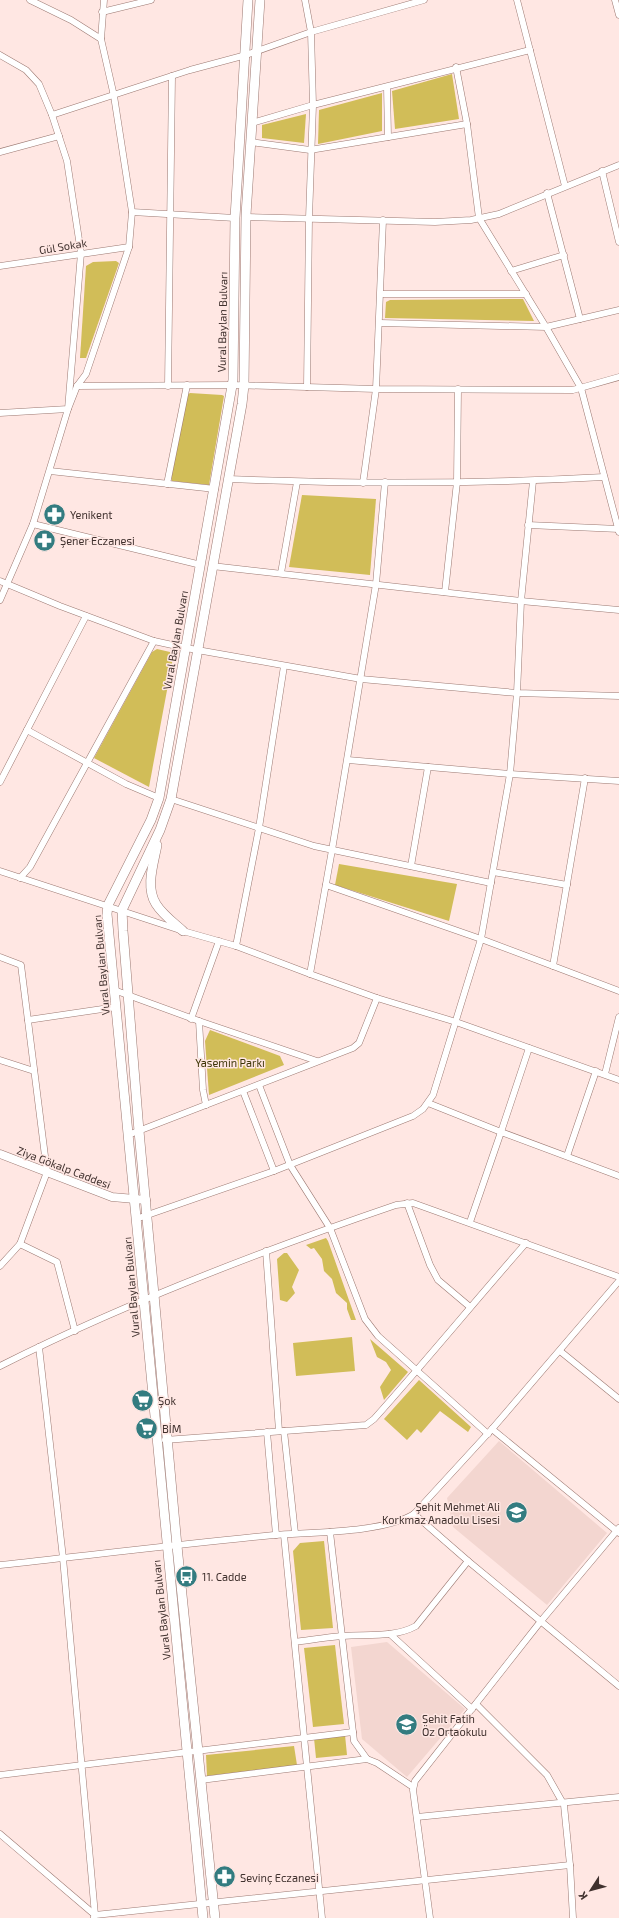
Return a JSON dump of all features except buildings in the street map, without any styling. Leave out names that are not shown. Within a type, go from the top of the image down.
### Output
[{"type":"main road","name":"Vural Baylan Bulvarı","points":[[215,1918],[198,1751],[157,1440],[107,914],[108,905],[151,820],[159,798],[215,489],[232,385],[235,218],[246,55],[248,0]]},
{"type":"main road","name":"Vural Baylan Bulvarı","points":[[203,1918],[187,1752],[172,1547],[167,1440],[153,1297],[122,910],[160,830],[171,799],[244,385],[246,217],[260,0]]},
{"type":"main road","points":[[160,830],[151,878],[152,892],[155,904],[183,931]]},
{"type":"street","points":[[30,0],[71,20],[101,38]]},
{"type":"street","points":[[0,600],[33,524],[68,409],[77,386],[86,374],[129,247],[132,212],[114,96],[101,38],[104,0]]},
{"type":"street","points":[[102,12],[152,0]]},
{"type":"street","points":[[305,0],[311,32],[313,105],[308,218],[307,387]]},
{"type":"street","points":[[52,115],[172,76],[246,55],[311,32],[424,0]]},
{"type":"street","points":[[517,0],[565,186]]},
{"type":"street","points":[[615,0],[619,15]]},
{"type":"street","points":[[252,123],[313,105],[387,87],[456,67],[530,50]]},
{"type":"street","points":[[0,55],[26,70],[39,84],[52,115],[67,161],[81,253],[68,409]]},
{"type":"street","points":[[456,67],[467,124],[479,218],[546,327],[581,388],[619,530],[528,525]]},
{"type":"street","points":[[168,386],[172,76]]},
{"type":"street","points":[[387,87],[388,137]]},
{"type":"street","points":[[250,142],[310,150],[467,124]]},
{"type":"street","points":[[0,152],[59,136]]},
{"type":"street","points":[[246,217],[435,222],[479,218],[499,214],[547,193],[619,165]]},
{"type":"street","points":[[602,171],[619,242]]},
{"type":"street","points":[[547,193],[580,319]]},
{"type":"street","points":[[132,212],[235,218]]},
{"type":"street","points":[[363,483],[376,388],[384,220]]},
{"type":"street","name":"Gül Sokak","points":[[0,266],[129,247]]},
{"type":"street","points":[[511,271],[564,255]]},
{"type":"street","points":[[381,294],[526,294]]},
{"type":"street","points":[[380,323],[546,327],[619,310]]},
{"type":"street","points":[[77,386],[244,385],[573,390],[619,377]]},
{"type":"street","points":[[167,484],[187,385]]},
{"type":"street","points":[[445,592],[457,482],[458,389]]},
{"type":"street","points":[[0,413],[68,409]]},
{"type":"street","points":[[50,471],[215,489]]},
{"type":"street","points":[[228,479],[363,483],[533,481],[604,477]]},
{"type":"street","points":[[136,1219],[274,1171],[413,1116],[428,1103],[433,1095],[481,939],[510,774],[517,692],[521,602],[533,481]]},
{"type":"street","points":[[281,573],[297,482]]},
{"type":"street","points":[[310,974],[348,760],[376,584],[385,482]]},
{"type":"street","points":[[33,524],[201,566]]},
{"type":"street","points":[[212,566],[521,602],[619,610]]},
{"type":"street","points":[[0,581],[86,616],[154,641],[186,648],[361,679],[517,692],[619,696]]},
{"type":"street","points":[[0,782],[86,616]]},
{"type":"street","points":[[20,878],[30,867],[154,641]]},
{"type":"street","points":[[236,946],[259,828],[284,666]]},
{"type":"street","points":[[27,730],[126,784],[159,798]]},
{"type":"street","points":[[348,760],[510,774],[619,781]]},
{"type":"street","points":[[411,866],[428,767]]},
{"type":"street","points":[[553,966],[585,778]]},
{"type":"street","points":[[171,799],[314,846],[491,883]]},
{"type":"street","points":[[0,871],[108,905],[183,931],[236,946],[377,998],[456,1022],[619,1080]]},
{"type":"street","points":[[493,872],[568,885]]},
{"type":"street","points":[[326,885],[481,939],[619,991]]},
{"type":"street","points":[[192,1019],[219,941]]},
{"type":"street","points":[[0,957],[21,965],[46,1172],[20,1244],[0,1266]]},
{"type":"street","points":[[114,990],[192,1019],[317,1061]]},
{"type":"street","points":[[128,1135],[353,1048],[359,1042],[377,998]]},
{"type":"street","points":[[28,1020],[116,1007]]},
{"type":"street","points":[[605,1074],[619,1018]]},
{"type":"street","points":[[199,1021],[203,1090],[206,1105]]},
{"type":"street","points":[[470,1222],[502,1132],[529,1048]]},
{"type":"street","points":[[0,1060],[34,1071]]},
{"type":"street","points":[[567,1156],[596,1071]]},
{"type":"street","points":[[259,1085],[290,1165],[330,1228],[365,1319],[378,1336],[417,1372],[490,1432],[618,1531],[541,1621],[415,1780],[413,1787],[430,1918]]},
{"type":"street","points":[[243,1091],[274,1171]]},
{"type":"street","points":[[428,1103],[619,1176]]},
{"type":"street","name":"Ziya Gökalp Caddesi","points":[[0,1154],[112,1197],[146,1200]]},
{"type":"street","points":[[407,1203],[430,1265],[438,1280],[470,1307]]},
{"type":"street","points":[[0,1366],[39,1347],[153,1297],[266,1250],[396,1205],[407,1203],[413,1203],[470,1222],[619,1278]]},
{"type":"street","points":[[157,1440],[366,1425],[374,1419],[417,1372],[470,1307],[526,1243]]},
{"type":"street","points":[[20,1244],[57,1262],[75,1332]]},
{"type":"street","points":[[266,1250],[282,1431],[295,1534]]},
{"type":"street","points":[[0,1565],[276,1535],[330,1532],[403,1521],[414,1514],[490,1432],[619,1282]]},
{"type":"street","points":[[39,1347],[63,1558],[94,1916]]},
{"type":"street","points":[[560,1351],[619,1399]]},
{"type":"street","points":[[267,1432],[276,1535]]},
{"type":"street","points":[[414,1514],[468,1561],[619,1686]]},
{"type":"street","points":[[330,1532],[354,1742],[367,1759]]},
{"type":"street","points":[[284,1535],[322,1918]]},
{"type":"street","points":[[294,1642],[341,1636],[390,1634],[407,1631],[416,1626],[468,1561]]},
{"type":"street","points":[[390,1634],[474,1706],[547,1774],[562,1803],[570,1865],[573,1918]]},
{"type":"street","points":[[0,1775],[353,1732]]},
{"type":"street","points":[[201,1780],[367,1759],[377,1763],[413,1787]]},
{"type":"street","points":[[417,1817],[619,1797]]},
{"type":"street","points":[[0,1834],[94,1916],[214,1901],[320,1892],[570,1865]]},
{"type":"shaded area","name":"Şehit Mehmet Ali Korkmaz Anadolu Lisesi","points":[[499,1441],[607,1533],[547,1605],[453,1527],[447,1498]]},
{"type":"shaded area","name":"Şehit Fatih Öz Ortaokulu","points":[[387,1642],[465,1709],[407,1777],[362,1739],[351,1647]]},
{"type":"green space","points":[[452,74],[459,119],[395,129],[392,91]]},
{"type":"green space","points":[[382,93],[382,131],[318,144],[319,110]]},
{"type":"green space","points":[[306,114],[304,143],[262,138],[262,125]]},
{"type":"green space","points":[[116,261],[119,263],[86,358],[80,358],[86,266],[93,262]]},
{"type":"green space","points":[[523,299],[534,321],[385,318],[386,302],[390,300]]},
{"type":"green space","points":[[190,393],[224,396],[209,485],[172,481],[171,477],[187,395]]},
{"type":"green space","points":[[302,495],[376,499],[370,575],[289,567]]},
{"type":"green space","points":[[157,649],[170,652],[173,658],[149,787],[94,758],[152,652]]},
{"type":"green space","points":[[339,864],[457,884],[449,921],[335,885]]},
{"type":"green space","name":"Yasemin Parkı","points":[[210,1030],[280,1056],[284,1065],[209,1095],[205,1041]]},
{"type":"green space","points":[[326,1238],[356,1320],[351,1320],[347,1309],[347,1303],[336,1293],[332,1279],[324,1271],[322,1259],[314,1248],[311,1249],[306,1245]]},
{"type":"green space","points":[[284,1253],[287,1253],[299,1270],[292,1287],[295,1293],[287,1302],[280,1300],[277,1259]]},
{"type":"green space","points":[[352,1337],[355,1371],[296,1376],[293,1343]]},
{"type":"green space","points":[[370,1339],[408,1372],[384,1400],[380,1387],[391,1370],[386,1362],[377,1357]]},
{"type":"green space","points":[[419,1380],[471,1427],[468,1432],[440,1411],[421,1433],[417,1429],[407,1440],[384,1419]]},
{"type":"green space","points":[[324,1541],[333,1628],[301,1630],[293,1551],[300,1543]]},
{"type":"green space","points":[[335,1645],[344,1724],[313,1727],[304,1648]]},
{"type":"green space","points":[[345,1735],[347,1755],[316,1758],[314,1738]]},
{"type":"green space","points":[[294,1746],[297,1765],[207,1776],[206,1755]]},
{"type":"place","name":"Yenikent","points":[[55,514]]},
{"type":"place","name":"Şener Eczanesi","points":[[44,540]]},
{"type":"place","name":"Şok","points":[[143,1400]]},
{"type":"place","name":"BİM","points":[[146,1428]]},
{"type":"place","name":"Şehit Mehmet Ali Korkmaz Anadolu Lisesi","points":[[516,1512]]},
{"type":"place","name":"11. Cadde","points":[[187,1576]]},
{"type":"place","name":"Şehit Fatih Öz Ortaokulu","points":[[406,1724]]},
{"type":"place","name":"Sevinç Eczanesi","points":[[224,1877]]}]
